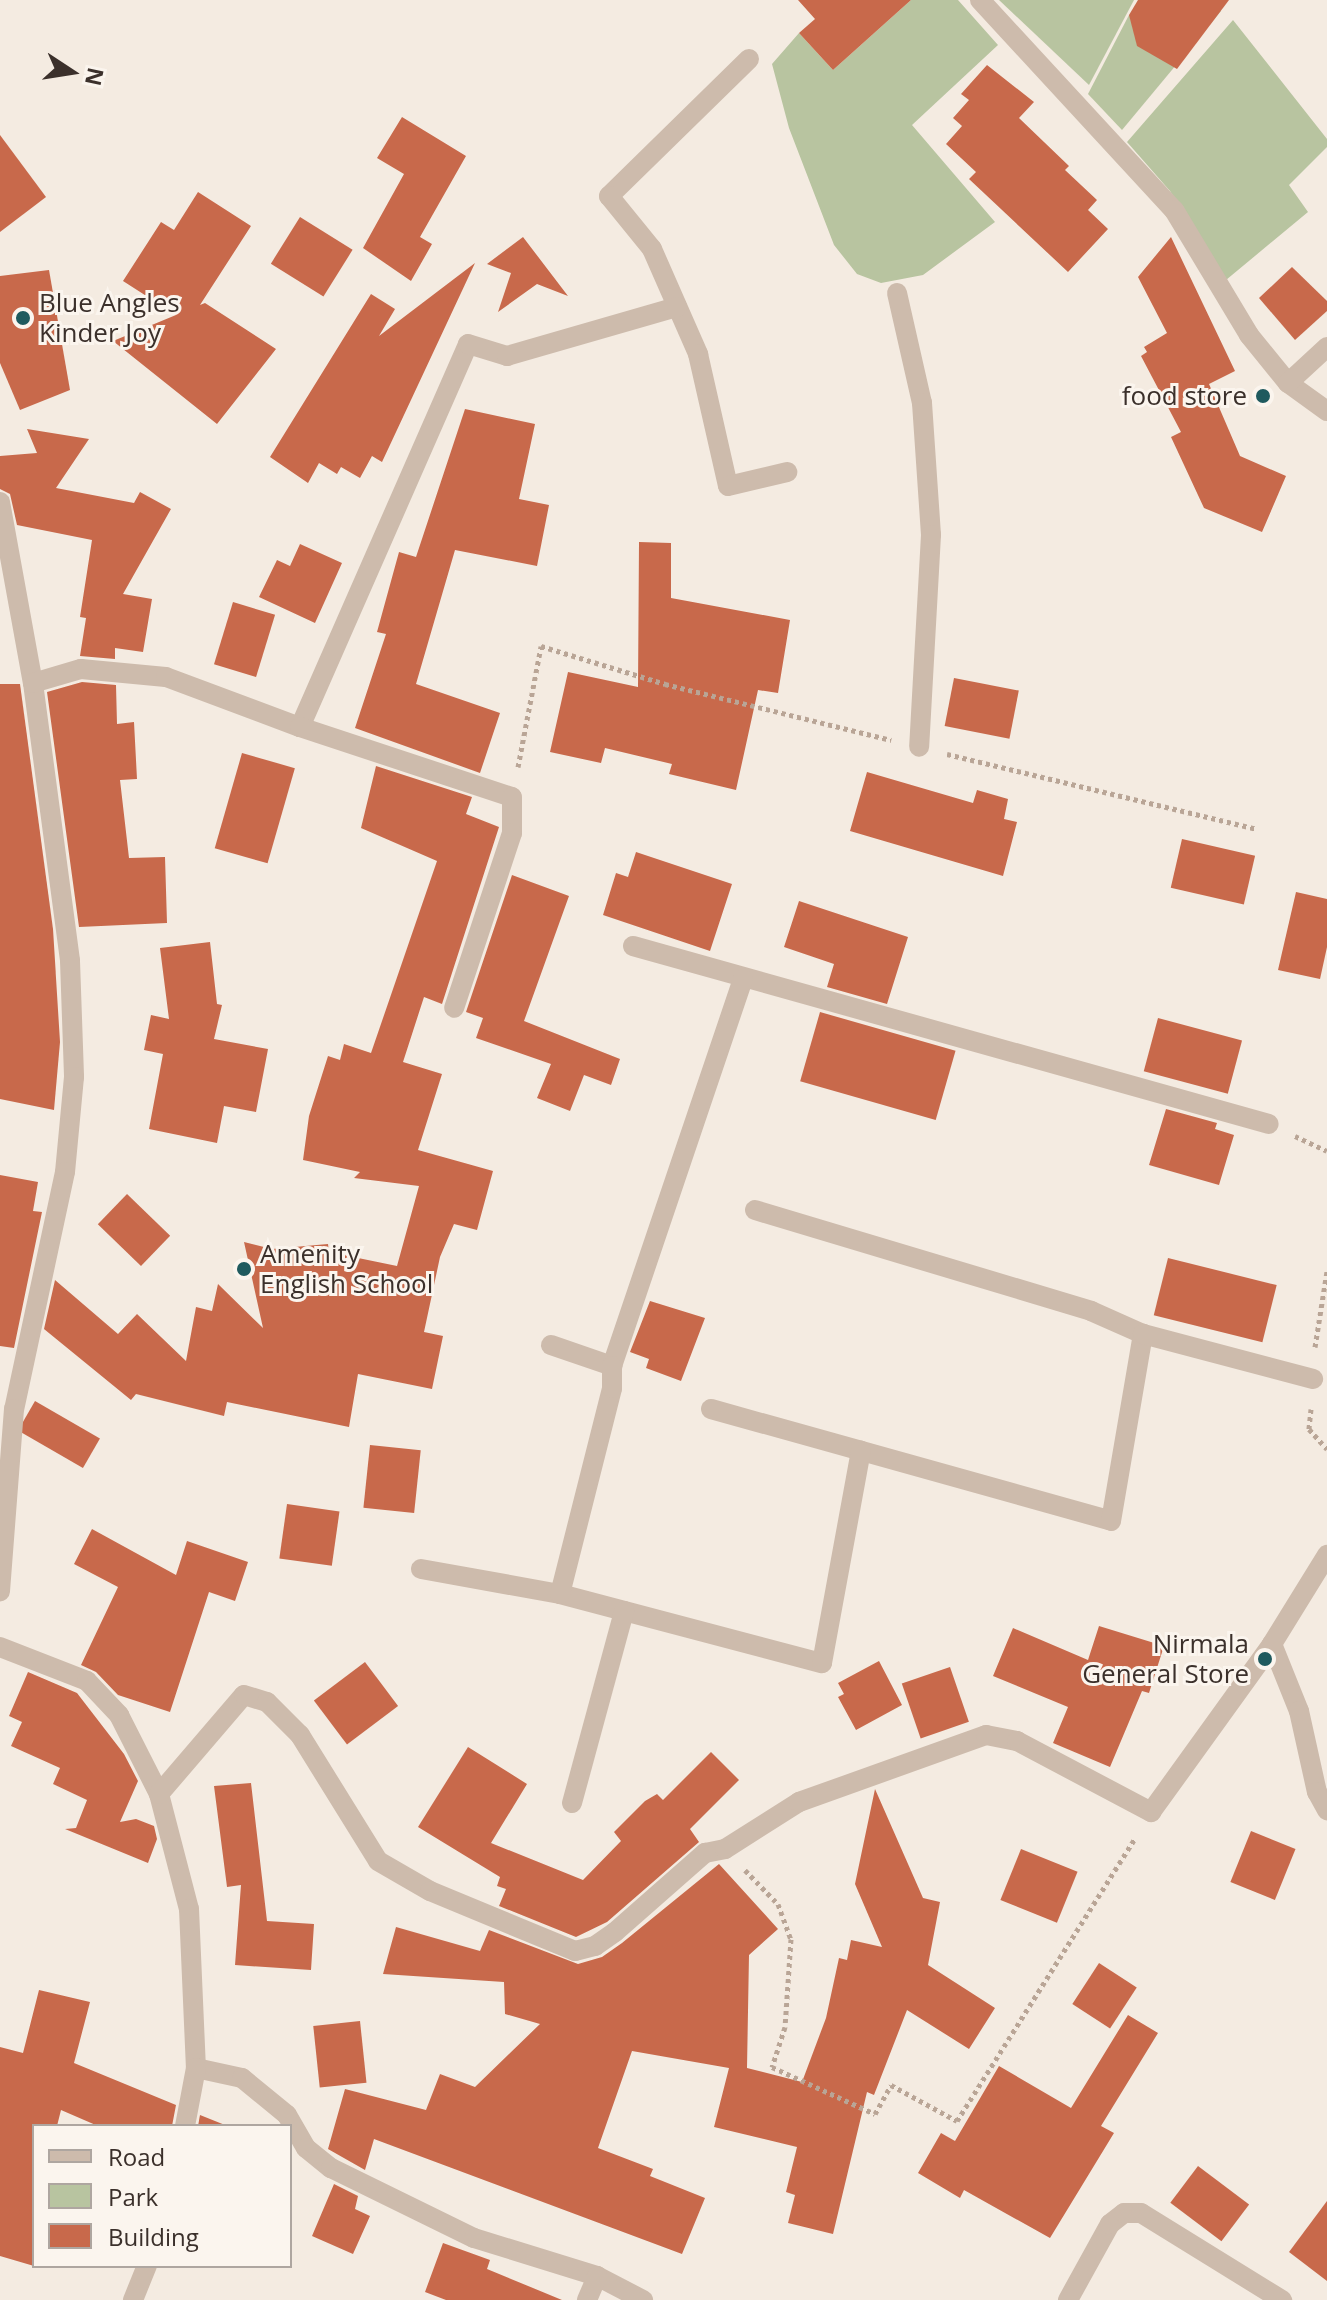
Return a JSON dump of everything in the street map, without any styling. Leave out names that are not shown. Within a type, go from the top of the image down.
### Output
[{"type":"street","points":[[980,0],[996,23],[1174,210],[1249,335],[1288,383],[1327,411]]},
{"type":"street","points":[[749,59],[609,196],[652,249],[698,354],[728,486],[787,472]]},
{"type":"street","points":[[897,293],[922,403],[931,535],[919,747]]},
{"type":"street","points":[[300,727],[468,344],[507,356],[677,307]]},
{"type":"street","points":[[1288,383],[1327,347]]},
{"type":"street","points":[[0,502],[4,540],[33,683],[70,961],[74,1077],[65,1172],[7,1411],[0,1591]]},
{"type":"street","points":[[33,683],[81,669],[166,677],[300,727],[512,797],[512,833],[454,1008]]},
{"type":"street","points":[[633,946],[743,980],[1269,1124]]},
{"type":"street","points":[[560,1594],[612,1388],[612,1366],[743,980]]},
{"type":"street","points":[[755,1210],[1091,1311],[1143,1334],[1313,1379]]},
{"type":"street","points":[[711,1409],[1111,1521],[1143,1334]]},
{"type":"street","points":[[551,1345],[612,1366]]},
{"type":"street","points":[[421,1569],[560,1594],[822,1663],[861,1451]]},
{"type":"street","points":[[159,1794],[244,1695],[267,1702],[300,1735],[378,1861],[430,1891],[575,1951],[595,1946],[615,1932],[705,1853],[725,1849],[799,1802],[986,1735],[1017,1741],[1151,1812],[1272,1644],[1327,1555]]},
{"type":"street","points":[[572,1803],[624,1611]]},
{"type":"street","points":[[1272,1644],[1299,1711],[1317,1792],[1327,1810]]},
{"type":"street","points":[[0,1647],[87,1681],[119,1715],[159,1794],[189,1909],[196,2068],[185,2124]]},
{"type":"street","points":[[196,2068],[242,2078],[287,2115],[306,2148],[331,2168],[474,2238],[597,2276],[643,2300]]},
{"type":"street","points":[[1068,2300],[1110,2224],[1124,2213],[1141,2213],[1282,2300]]},
{"type":"street","points":[[133,2300],[146,2268]]},
{"type":"street","points":[[587,2300],[597,2276]]},
{"type":"path","points":[[512,797],[541,646],[665,684],[1257,829]]},
{"type":"path","points":[[725,1849],[778,1904],[791,1939],[785,2027],[772,2067],[875,2114],[891,2085],[957,2121],[1151,1812]]},
{"type":"green space","points":[[911,0],[958,0],[998,45],[912,125],[995,222],[923,275],[881,283],[857,274],[834,245],[789,128],[772,64],[799,33],[833,70]]},
{"type":"green space","points":[[999,0],[1134,0],[1089,85]]},
{"type":"green space","points":[[1209,0],[1221,11],[1122,130],[1088,94],[1129,15]]},
{"type":"green space","points":[[1233,20],[1327,139],[1327,147],[1289,185],[1308,212],[1226,280],[1170,191],[1127,142]]},
{"type":"building","points":[[798,0],[911,0],[833,70],[799,33],[815,19]]},
{"type":"building","points":[[1138,0],[1229,0],[1177,69],[1137,46],[1129,15]]},
{"type":"building","points":[[987,65],[1034,102],[1019,118],[1069,166],[1065,170],[1097,200],[1088,210],[1108,229],[1068,272],[969,179],[976,172],[946,144],[962,126],[953,118],[969,100],[961,94]]},
{"type":"building","points":[[402,117],[466,156],[420,237],[432,244],[411,281],[363,248],[404,174],[377,158]]},
{"type":"building","points":[[0,135],[46,197],[0,232]]},
{"type":"building","points":[[198,192],[251,226],[200,305],[205,303],[276,349],[217,424],[113,341],[176,315],[123,281],[161,222],[174,230]]},
{"type":"building","points":[[300,217],[353,250],[323,296],[271,264]]},
{"type":"building","points":[[523,237],[568,296],[537,284],[498,312],[511,273],[487,264]]},
{"type":"building","points":[[1171,237],[1235,371],[1209,384],[1240,456],[1286,476],[1262,532],[1204,508],[1171,437],[1181,432],[1141,356],[1147,352],[1144,347],[1167,333],[1138,277]]},
{"type":"building","points":[[475,263],[382,462],[372,456],[360,478],[341,467],[337,474],[319,463],[308,483],[270,457],[371,294],[395,309],[379,336]]},
{"type":"building","points":[[1292,267],[1327,301],[1327,311],[1295,340],[1259,298]]},
{"type":"building","points":[[49,270],[70,390],[20,410],[0,363],[0,276]]},
{"type":"building","points":[[465,409],[535,424],[519,499],[549,505],[537,566],[455,550],[416,684],[500,713],[480,773],[355,728],[386,634],[377,632],[399,552],[416,557]]},
{"type":"building","points":[[27,429],[89,439],[56,488],[134,503],[140,492],[171,509],[123,594],[152,599],[143,652],[115,648],[115,659],[80,656],[86,618],[80,617],[92,540],[17,525],[10,494],[0,489],[0,456],[37,453]]},
{"type":"building","points":[[639,542],[671,543],[671,598],[790,620],[778,693],[758,690],[736,790],[669,774],[672,764],[605,748],[601,763],[550,752],[568,672],[638,687]]},
{"type":"building","points":[[300,544],[342,563],[315,623],[259,597],[277,560],[290,566]]},
{"type":"building","points":[[233,602],[275,615],[256,677],[214,664]]},
{"type":"building","points":[[954,678],[1019,691],[1009,739],[945,726]]},
{"type":"building","points":[[82,682],[116,685],[117,724],[134,722],[137,779],[120,780],[129,858],[165,857],[167,923],[79,927],[47,692]]},
{"type":"building","points":[[0,684],[20,684],[53,929],[60,1042],[54,1110],[0,1099]]},
{"type":"building","points":[[242,753],[295,768],[268,863],[215,848]]},
{"type":"building","points":[[376,766],[472,797],[466,814],[499,827],[442,1004],[424,997],[403,1062],[442,1074],[418,1150],[493,1171],[477,1230],[454,1224],[440,1257],[424,1332],[443,1336],[432,1389],[358,1374],[349,1427],[227,1402],[224,1416],[136,1394],[131,1400],[44,1329],[55,1280],[118,1334],[137,1314],[186,1361],[196,1307],[212,1311],[218,1284],[263,1328],[244,1242],[272,1249],[328,1244],[329,1252],[397,1266],[419,1186],[354,1178],[360,1172],[303,1160],[309,1116],[328,1056],[340,1060],[344,1044],[371,1053],[437,861],[361,828]]},
{"type":"building","points":[[867,772],[973,803],[977,790],[1008,799],[1004,819],[1017,822],[1003,876],[850,831]]},
{"type":"building","points":[[1182,839],[1255,856],[1244,905],[1171,888]]},
{"type":"building","points":[[636,852],[732,884],[710,951],[603,915],[616,873],[628,877]]},
{"type":"building","points":[[512,875],[569,896],[524,1021],[620,1059],[611,1085],[584,1075],[570,1111],[537,1098],[551,1064],[476,1038],[483,1018],[466,1012]]},
{"type":"building","points":[[1296,892],[1327,899],[1327,947],[1320,979],[1278,970]]},
{"type":"building","points":[[799,901],[908,937],[887,1004],[827,987],[834,964],[784,947]]},
{"type":"building","points":[[210,942],[217,1004],[222,1005],[214,1039],[268,1049],[256,1112],[224,1106],[217,1143],[149,1129],[163,1054],[144,1050],[151,1015],[169,1019],[160,948]]},
{"type":"building","points":[[820,1012],[956,1051],[936,1120],[800,1081]]},
{"type":"building","points":[[1158,1018],[1242,1041],[1228,1094],[1144,1071]]},
{"type":"building","points":[[1166,1109],[1217,1123],[1215,1129],[1234,1135],[1219,1185],[1149,1165]]},
{"type":"building","points":[[0,1175],[38,1182],[33,1211],[42,1212],[14,1348],[0,1346]]},
{"type":"building","points":[[127,1194],[170,1236],[141,1266],[98,1224]]},
{"type":"building","points":[[1168,1258],[1277,1285],[1262,1342],[1154,1315]]},
{"type":"building","points":[[650,1301],[705,1318],[681,1381],[646,1368],[649,1359],[630,1352]]},
{"type":"building","points":[[35,1401],[100,1438],[83,1468],[18,1430]]},
{"type":"building","points":[[370,1445],[421,1450],[414,1513],[363,1508]]},
{"type":"building","points":[[287,1504],[339,1511],[332,1566],[279,1558]]},
{"type":"building","points":[[92,1529],[176,1575],[187,1541],[248,1562],[235,1601],[209,1592],[170,1712],[118,1695],[96,1672],[81,1665],[118,1587],[74,1564]]},
{"type":"building","points":[[1099,1626],[1164,1646],[1149,1693],[1142,1691],[1110,1767],[1053,1743],[1068,1707],[993,1676],[1013,1628],[1088,1660]]},
{"type":"building","points":[[879,1661],[902,1705],[856,1730],[838,1697],[844,1694],[838,1683]]},
{"type":"building","points":[[365,1662],[398,1706],[347,1744],[314,1701]]},
{"type":"building","points":[[950,1667],[969,1722],[921,1738],[902,1684]]},
{"type":"building","points":[[28,1672],[77,1693],[124,1754],[138,1781],[120,1822],[136,1819],[154,1826],[157,1839],[148,1863],[65,1829],[76,1828],[87,1800],[53,1784],[60,1768],[11,1746],[22,1722],[9,1716]]},
{"type":"building","points":[[468,1747],[527,1784],[491,1843],[583,1880],[621,1841],[614,1832],[645,1801],[657,1794],[663,1800],[711,1752],[739,1780],[690,1829],[699,1842],[607,1922],[576,1937],[499,1906],[506,1889],[497,1886],[500,1877],[418,1827]]},
{"type":"building","points":[[251,1783],[267,1921],[314,1924],[311,1970],[235,1965],[241,1885],[227,1887],[214,1786]]},
{"type":"building","points":[[875,1789],[923,1898],[940,1902],[928,1965],[995,2008],[969,2049],[907,2010],[874,2095],[867,2092],[833,2234],[788,2223],[795,2195],[786,2192],[797,2147],[714,2127],[729,2068],[632,2051],[598,2148],[653,2169],[650,2176],[705,2198],[682,2254],[374,2139],[365,2170],[328,2149],[345,2089],[426,2110],[440,2074],[475,2087],[540,2024],[505,2014],[504,1982],[383,1974],[396,1927],[480,1951],[489,1930],[578,1964],[602,1957],[622,1943],[719,1864],[778,1929],[749,1955],[747,2068],[802,2082],[826,2018],[839,1958],[847,1960],[851,1940],[882,1947],[855,1884]]},
{"type":"building","points":[[1251,1831],[1296,1849],[1275,1900],[1230,1882]]},
{"type":"building","points":[[1021,1849],[1078,1872],[1057,1923],[1000,1900]]},
{"type":"building","points":[[1099,1963],[1137,1988],[1110,2029],[1072,2004]]},
{"type":"building","points":[[39,1990],[90,2002],[74,2063],[176,2105],[172,2124],[93,2124],[61,2110],[58,2124],[32,2124],[32,2265],[0,2256],[0,2047],[23,2053]]},
{"type":"building","points":[[1128,2015],[1158,2033],[1101,2126],[1114,2133],[1050,2238],[964,2190],[960,2198],[918,2173],[941,2133],[955,2141],[999,2066],[1071,2108]]},
{"type":"building","points":[[360,2021],[366,2083],[320,2088],[313,2026]]},
{"type":"building","points":[[200,2115],[222,2124],[198,2124]]},
{"type":"building","points":[[1198,2166],[1249,2205],[1221,2241],[1170,2203]]},
{"type":"building","points":[[334,2184],[358,2196],[355,2209],[370,2216],[353,2254],[312,2236]]},
{"type":"building","points":[[1327,2201],[1327,2281],[1289,2252]]},
{"type":"building","points":[[443,2243],[490,2260],[487,2269],[562,2300],[446,2300],[425,2292]]},
{"type":"place","name":"Blue Angles Kinder Joy","points":[[23,318]]},
{"type":"place","name":"food store","points":[[1263,396]]},
{"type":"place","name":"Amenity English School","points":[[244,1269]]},
{"type":"place","name":"Nirmala General Store","points":[[1265,1659]]}]
